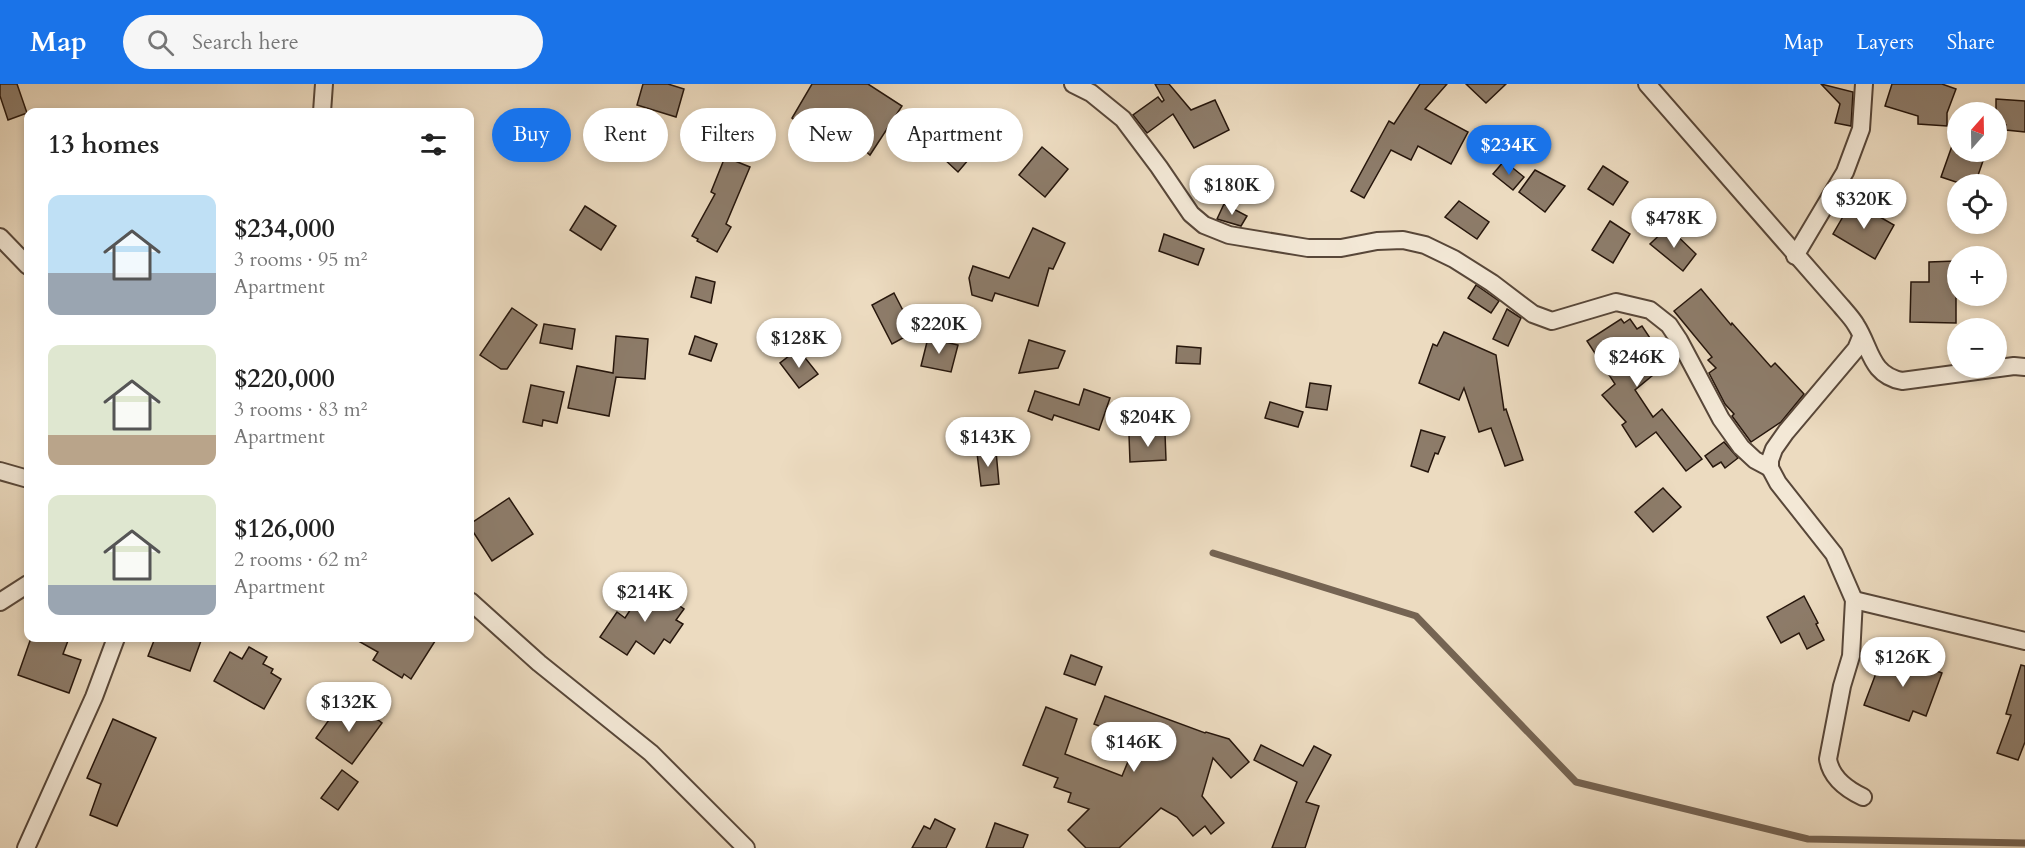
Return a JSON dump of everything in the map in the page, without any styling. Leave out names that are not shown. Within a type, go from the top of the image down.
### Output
[{"type":"street","points":[[322,108],[324,84]]},
{"type":"street","points":[[1073,84],[1091,93],[1123,119],[1191,214],[1204,225],[1229,235],[1308,248],[1341,248],[1377,241],[1403,240],[1425,245],[1454,259],[1533,314],[1552,321],[1616,302],[1633,304],[1650,310],[1669,325],[1679,340],[1721,419],[1741,447],[1755,460],[1770,468]]},
{"type":"street","points":[[1647,84],[1841,306],[1856,325],[1875,366],[1890,378],[1902,381],[2014,366],[2025,367]]},
{"type":"street","points":[[1795,255],[1845,172],[1860,129],[1864,84]]},
{"type":"street","points":[[0,237],[24,262]]},
{"type":"street","points":[[1861,337],[1856,350],[1774,449],[1770,468],[1778,483],[1834,554],[1854,600],[1851,656],[1842,686],[1828,759],[1830,771],[1837,779],[1847,789],[1863,797]]},
{"type":"street","points":[[0,471],[24,478]]},
{"type":"street","points":[[0,602],[24,587]]},
{"type":"street","points":[[1854,600],[2025,641]]},
{"type":"street","points":[[474,605],[538,663],[651,753],[746,848]]},
{"type":"street","points":[[26,848],[94,697],[115,642]]},
{"type":"building","points":[[0,84],[17,84],[25,108],[24,114],[8,120],[0,96]]},
{"type":"building","points":[[643,84],[668,84],[684,89],[676,117],[668,115],[668,108],[647,108],[637,105]]},
{"type":"building","points":[[812,84],[868,84],[902,106],[901,108],[886,108],[886,130],[874,149],[874,108],[798,108]]},
{"type":"building","points":[[1155,84],[1169,84],[1191,110],[1215,100],[1229,130],[1194,148],[1173,114],[1147,133],[1133,115],[1158,97],[1162,102],[1164,100]]},
{"type":"building","points":[[1420,84],[1447,84],[1425,109],[1468,132],[1451,164],[1418,146],[1411,160],[1391,150],[1364,198],[1351,191],[1389,121],[1394,124]]},
{"type":"building","points":[[1466,84],[1506,84],[1486,103]]},
{"type":"building","points":[[1821,84],[1853,92],[1851,126],[1835,123],[1840,104]]},
{"type":"building","points":[[1892,84],[1942,84],[1956,89],[1951,102],[1947,102],[1947,126],[1918,124],[1918,116],[1885,106]]},
{"type":"building","points":[[1996,99],[2025,101],[2025,132],[2007,130],[2007,102],[1996,102]]},
{"type":"building","points":[[1042,147],[1068,169],[1045,197],[1019,175]]},
{"type":"building","points":[[1947,160],[1947,162],[1983,162],[1978,174],[1947,174],[1947,179],[1941,177]]},
{"type":"building","points":[[1504,161],[1524,177],[1513,190],[1493,174]]},
{"type":"building","points":[[723,162],[738,162],[750,167],[726,224],[731,227],[717,252],[692,236],[715,194],[711,192]]},
{"type":"building","points":[[947,162],[966,162],[958,172]]},
{"type":"building","points":[[1603,166],[1628,182],[1613,205],[1588,189]]},
{"type":"building","points":[[1535,170],[1565,186],[1545,212],[1519,192]]},
{"type":"building","points":[[1459,201],[1489,222],[1477,239],[1445,217]]},
{"type":"building","points":[[1852,201],[1894,225],[1875,259],[1833,234]]},
{"type":"building","points":[[1224,204],[1247,216],[1241,226],[1217,219]]},
{"type":"building","points":[[585,206],[616,226],[601,250],[570,230]]},
{"type":"building","points":[[1610,221],[1630,234],[1613,263],[1592,250]]},
{"type":"building","points":[[1668,227],[1696,254],[1683,271],[1650,244]]},
{"type":"building","points":[[1033,228],[1065,243],[1053,269],[1049,268],[1038,306],[995,293],[992,301],[972,295],[969,278],[973,266],[1009,278]]},
{"type":"building","points":[[1164,234],[1204,249],[1198,265],[1159,251]]},
{"type":"building","points":[[1947,261],[1947,306],[1956,306],[1956,318],[1947,318],[1947,323],[1910,322],[1911,282],[1929,282],[1929,262]]},
{"type":"building","points":[[696,277],[715,282],[711,303],[691,297]]},
{"type":"building","points":[[1476,285],[1499,301],[1491,313],[1468,298]]},
{"type":"building","points":[[1701,289],[1771,367],[1775,363],[1804,394],[1781,422],[1751,442],[1732,416],[1734,414],[1725,404],[1709,373],[1716,368],[1708,360],[1712,357],[1674,311]]},
{"type":"building","points":[[894,293],[914,332],[892,344],[872,305]]},
{"type":"building","points":[[512,308],[537,325],[507,369],[501,369],[480,355]]},
{"type":"building","points":[[1507,309],[1521,318],[1508,346],[1493,339]]},
{"type":"building","points":[[1621,319],[1624,323],[1630,319],[1637,329],[1642,326],[1656,347],[1644,355],[1658,371],[1635,390],[1653,417],[1662,409],[1702,459],[1686,471],[1656,432],[1636,447],[1622,425],[1626,422],[1602,395],[1615,384],[1587,341]]},
{"type":"building","points":[[544,324],[575,329],[572,349],[540,343]]},
{"type":"building","points":[[1444,332],[1496,355],[1504,410],[1506,409],[1523,460],[1505,466],[1491,428],[1479,432],[1464,388],[1459,400],[1419,383],[1433,344],[1437,346]]},
{"type":"building","points":[[616,336],[648,339],[645,379],[616,377],[609,416],[568,408],[577,366],[613,373]]},
{"type":"building","points":[[695,336],[717,344],[711,361],[689,354]]},
{"type":"building","points":[[928,338],[958,345],[951,372],[921,366]]},
{"type":"building","points":[[1029,340],[1065,351],[1058,368],[1019,373]]},
{"type":"building","points":[[1177,346],[1201,348],[1200,364],[1176,363]]},
{"type":"building","points":[[798,349],[818,374],[799,388],[780,363]]},
{"type":"building","points":[[1310,383],[1331,386],[1327,410],[1306,407]]},
{"type":"building","points":[[531,385],[564,392],[557,423],[543,420],[542,426],[523,422]]},
{"type":"building","points":[[1084,389],[1110,398],[1099,430],[1054,415],[1052,420],[1028,411],[1035,391],[1079,405]]},
{"type":"building","points":[[1270,402],[1303,412],[1298,427],[1265,418]]},
{"type":"building","points":[[1421,430],[1445,437],[1438,454],[1435,453],[1428,472],[1411,466]]},
{"type":"building","points":[[1165,433],[1166,460],[1130,462],[1129,435]]},
{"type":"building","points":[[1724,442],[1738,458],[1725,468],[1721,462],[1713,467],[1705,456]]},
{"type":"building","points":[[996,451],[999,484],[981,486],[977,453]]},
{"type":"building","points":[[1663,488],[1681,507],[1653,532],[1635,512]]},
{"type":"building","points":[[509,498],[533,534],[492,561],[474,533],[474,521]]},
{"type":"building","points":[[647,584],[684,609],[676,620],[683,624],[670,643],[664,639],[654,654],[636,641],[627,655],[600,637],[617,612],[625,618]]},
{"type":"building","points":[[1804,596],[1824,640],[1807,649],[1799,633],[1781,643],[1767,617]]},
{"type":"building","points":[[30,642],[68,642],[63,654],[81,660],[69,693],[18,675]]},
{"type":"building","points":[[153,642],[201,642],[190,671],[148,656]]},
{"type":"building","points":[[360,642],[434,642],[411,679],[404,674],[402,678],[373,660],[378,652]]},
{"type":"building","points":[[249,647],[267,657],[263,664],[273,669],[271,673],[281,679],[264,709],[214,681],[230,652],[242,659]]},
{"type":"building","points":[[1071,655],[1102,667],[1095,685],[1064,674]]},
{"type":"building","points":[[1894,655],[1942,673],[1926,716],[1913,711],[1909,721],[1864,705],[1881,660],[1891,664]]},
{"type":"building","points":[[2021,665],[2025,666],[2025,742],[2018,760],[1997,753],[2011,715],[2006,714]]},
{"type":"building","points":[[1105,696],[1205,733],[1229,739],[1249,762],[1231,778],[1213,758],[1202,796],[1224,823],[1211,834],[1205,826],[1193,836],[1177,817],[1161,808],[1119,848],[1086,848],[1068,830],[1089,809],[1068,802],[1071,793],[1054,787],[1058,778],[1023,765],[1046,707],[1077,719],[1065,754],[1122,776],[1137,740],[1094,724]]},
{"type":"building","points":[[352,708],[363,716],[366,711],[382,723],[352,764],[316,738],[336,710],[345,717]]},
{"type":"building","points":[[113,719],[156,738],[117,826],[90,815],[101,784],[87,778]]},
{"type":"building","points":[[1261,745],[1303,766],[1314,746],[1331,755],[1306,802],[1319,806],[1305,848],[1272,848],[1297,782],[1254,760]]},
{"type":"building","points":[[342,770],[358,782],[338,810],[321,798]]},
{"type":"building","points":[[935,819],[955,829],[946,848],[912,848],[924,826],[930,829]]},
{"type":"building","points":[[995,823],[1028,835],[1023,848],[986,848]]},
{"type":"waterway","points":[[1213,553],[1416,616],[1576,782],[1808,839],[2025,843]]}]
